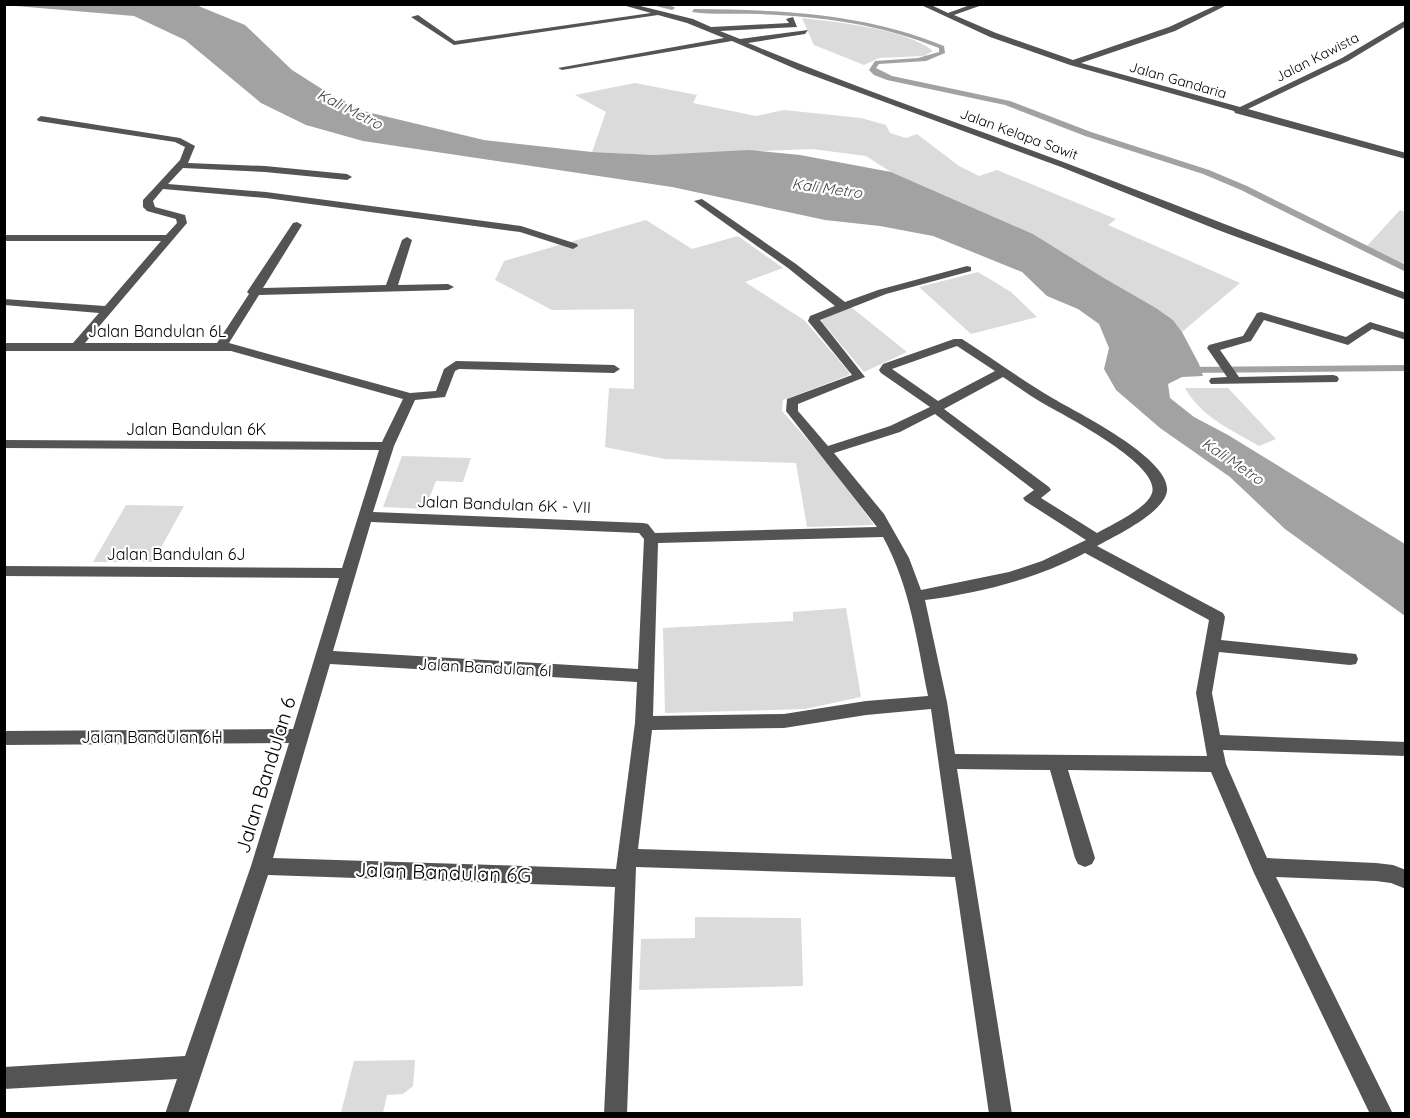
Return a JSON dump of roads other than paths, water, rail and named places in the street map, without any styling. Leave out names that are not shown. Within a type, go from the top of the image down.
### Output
[{"type":"street","name":"Jalan Kelapa Sawit","points":[[622,4],[688,17],[708,29],[801,68],[1064,165],[1222,228],[1406,297]]},
{"type":"street","name":"Jalan Gandaria","points":[[922,4],[1003,39],[1073,63],[1238,111],[1406,156]]},
{"type":"street","points":[[947,15],[982,4]]},
{"type":"street","points":[[1073,63],[1172,29],[1226,4]]},
{"type":"street","points":[[416,18],[454,43],[614,22],[662,13]]},
{"type":"street","points":[[708,29],[794,25],[790,19]]},
{"type":"street","name":"Jalan Kawista","points":[[1238,111],[1350,56],[1406,22]]},
{"type":"street","points":[[562,68],[735,40],[805,32]]},
{"type":"street","points":[[41,119],[177,140],[190,146],[181,165],[148,200],[148,207],[183,220],[76,347]]},
{"type":"street","points":[[181,165],[265,169],[347,177]]},
{"type":"street","points":[[161,186],[266,195],[521,229],[573,246]]},
{"type":"street","points":[[699,201],[792,266],[842,306]]},
{"type":"street","points":[[221,347],[253,292],[297,225]]},
{"type":"street","points":[[4,238],[168,238]]},
{"type":"street","points":[[391,288],[407,240]]},
{"type":"street","points":[[967,269],[882,292],[814,318],[858,377],[792,402],[792,411],[827,451],[888,532],[902,558],[916,596],[938,702],[1001,1113]]},
{"type":"street","points":[[253,292],[448,287]]},
{"type":"street","points":[[4,302],[107,310]]},
{"type":"street","points":[[1235,380],[1214,346],[1247,338],[1261,315],[1348,341],[1370,325],[1406,337]]},
{"type":"street","points":[[916,596],[1006,577],[1050,563],[1091,543],[1152,507],[1160,489],[1158,480],[1124,447],[958,342],[887,367],[885,370],[1044,490],[1030,498],[1091,543],[1217,616],[1204,693],[1217,764],[1261,867],[1382,1113]]},
{"type":"street","name":"Jalan Bandulan 6L","points":[[4,347],[232,347],[410,397]]},
{"type":"street","points":[[410,397],[441,394],[450,369],[456,365],[614,369]]},
{"type":"street","points":[[827,451],[895,429],[1005,371]]},
{"type":"street","points":[[1215,381],[1333,379]]},
{"type":"street","name":"Jalan Bandulan 6","points":[[176,1113],[261,866],[387,446],[410,397]]},
{"type":"street","name":"Jalan Bandulan 6K","points":[[4,444],[387,446]]},
{"type":"street","name":"Jalan Bandulan 6K - VII","points":[[364,517],[647,533],[888,532]]},
{"type":"street","points":[[615,1113],[626,868],[644,723],[647,533]]},
{"type":"street","name":"Jalan Bandulan 6J","points":[[4,571],[348,573]]},
{"type":"street","points":[[1212,645],[1350,659]]},
{"type":"street","name":"Jalan Bandulan 6I","points":[[323,657],[646,676]]},
{"type":"street","points":[[644,723],[784,721],[866,708],[938,702]]},
{"type":"street","name":"Jalan Bandulan 6H","points":[[4,738],[300,736]]},
{"type":"street","points":[[1212,742],[1406,749]]},
{"type":"street","points":[[947,761],[1217,764]]},
{"type":"street","points":[[1057,763],[1085,858]]},
{"type":"street","name":"Jalan Bandulan 6G","points":[[261,866],[626,868],[817,862],[965,868]]},
{"type":"street","points":[[1261,867],[1376,872],[1394,874],[1406,880]]},
{"type":"street","points":[[4,1078],[190,1067]]},
{"type":"water","name":"Kali Metro","points":[[4,5],[196,5],[245,25],[292,70],[344,103],[363,111],[484,140],[592,152],[655,155],[749,150],[800,155],[891,172],[1033,234],[1173,320],[1182,332],[1203,376],[1182,377],[1168,384],[1170,398],[1194,417],[1228,435],[1405,544],[1405,616],[1285,529],[1230,477],[1160,428],[1116,390],[1104,369],[1109,348],[1099,324],[1078,309],[1047,296],[1022,272],[933,236],[880,226],[825,220],[672,187],[363,141],[306,125],[261,103],[185,40],[134,16]]},
{"type":"waterway","points":[[659,6],[672,8]]},
{"type":"waterway","points":[[694,11],[821,16],[884,27],[914,36],[942,47],[942,53],[926,59],[877,62],[872,68],[877,73],[890,78],[1007,103],[1088,134],[1206,172],[1244,188],[1406,269]]},
{"type":"waterway","points":[[1183,370],[1406,368]]}]
